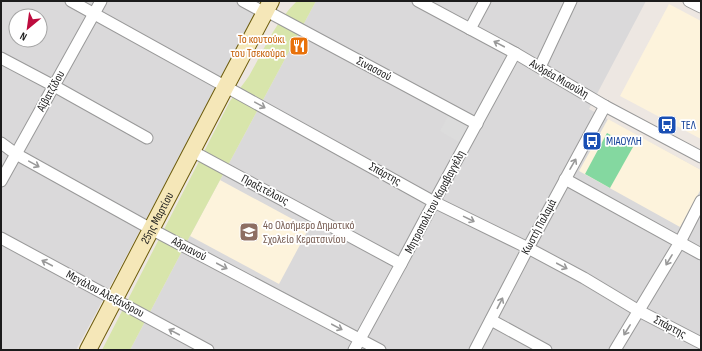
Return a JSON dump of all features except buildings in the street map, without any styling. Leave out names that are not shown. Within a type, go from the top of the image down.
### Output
[{"type":"street","name":"Σπάρτης","points":[[71,1],[434,202],[528,248],[584,278],[639,311],[701,343]]},
{"type":"street","name":"Αϊβατζίδου","points":[[1,181],[101,1]]},
{"type":"street","name":"Σινασσού","points":[[243,1],[269,9],[477,124]]},
{"type":"street","name":"25ης Μαρτίου","points":[[88,350],[226,86],[239,72],[269,9],[278,6],[283,1]]},
{"type":"street","name":"Ανδρέα Μιαούλη","points":[[418,1],[540,67],[605,106],[701,156]]},
{"type":"street","points":[[470,29],[485,1]]},
{"type":"street","points":[[540,67],[571,1]]},
{"type":"street","points":[[689,1],[701,7]]},
{"type":"street","name":"Μητροπολίτου Καραβαγγέλη","points":[[354,350],[515,53]]},
{"type":"street","points":[[1,58],[147,138]]},
{"type":"street","name":"Κωστή Παλαμά","points":[[475,350],[605,106]]},
{"type":"street","name":"Αδριανού","points":[[1,143],[16,154],[151,229],[380,350]]},
{"type":"street","name":"Πραξιτέλους","points":[[192,151],[401,264]]},
{"type":"street","points":[[565,179],[701,254]]},
{"type":"street","points":[[615,350],[680,242],[701,201]]},
{"type":"street","name":"Μεγάλου Αλεξάνδρου","points":[[1,238],[208,350]]},
{"type":"street","points":[[491,320],[546,350]]},
{"type":"shaded area","points":[[1,1],[263,1],[76,350],[1,350]]},
{"type":"shaded area","points":[[316,1],[646,1],[589,109],[701,170],[701,350],[130,350]]},
{"type":"shaded area","points":[[669,4],[701,21],[701,139],[620,96]]},
{"type":"shaded area","points":[[449,114],[474,127],[464,145],[440,131]]},
{"type":"shaded area","points":[[608,119],[701,170],[701,189],[680,227],[579,171]]},
{"type":"shaded area","name":"4o Ολοήμερο Δημοτικό Σχολείο Κερατσινίου","points":[[220,180],[309,228],[279,284],[190,236]]},
{"type":"green space","points":[[297,1],[316,1],[130,350],[102,350],[230,101],[249,76],[282,18]]},
{"type":"green space","points":[[607,133],[633,147],[610,188],[585,174]]},
{"type":"place","name":"Το κουτούκι του Τσεκούρα","points":[[299,46]]},
{"type":"place","name":"ΤΕΛ","points":[[667,125]]},
{"type":"place","name":"ΜΙΑΟΥΛΗ","points":[[592,141]]},
{"type":"place","name":"4o Ολοήμερο Δημοτικό Σχολείο Κερατσινίου","points":[[249,232]]}]
